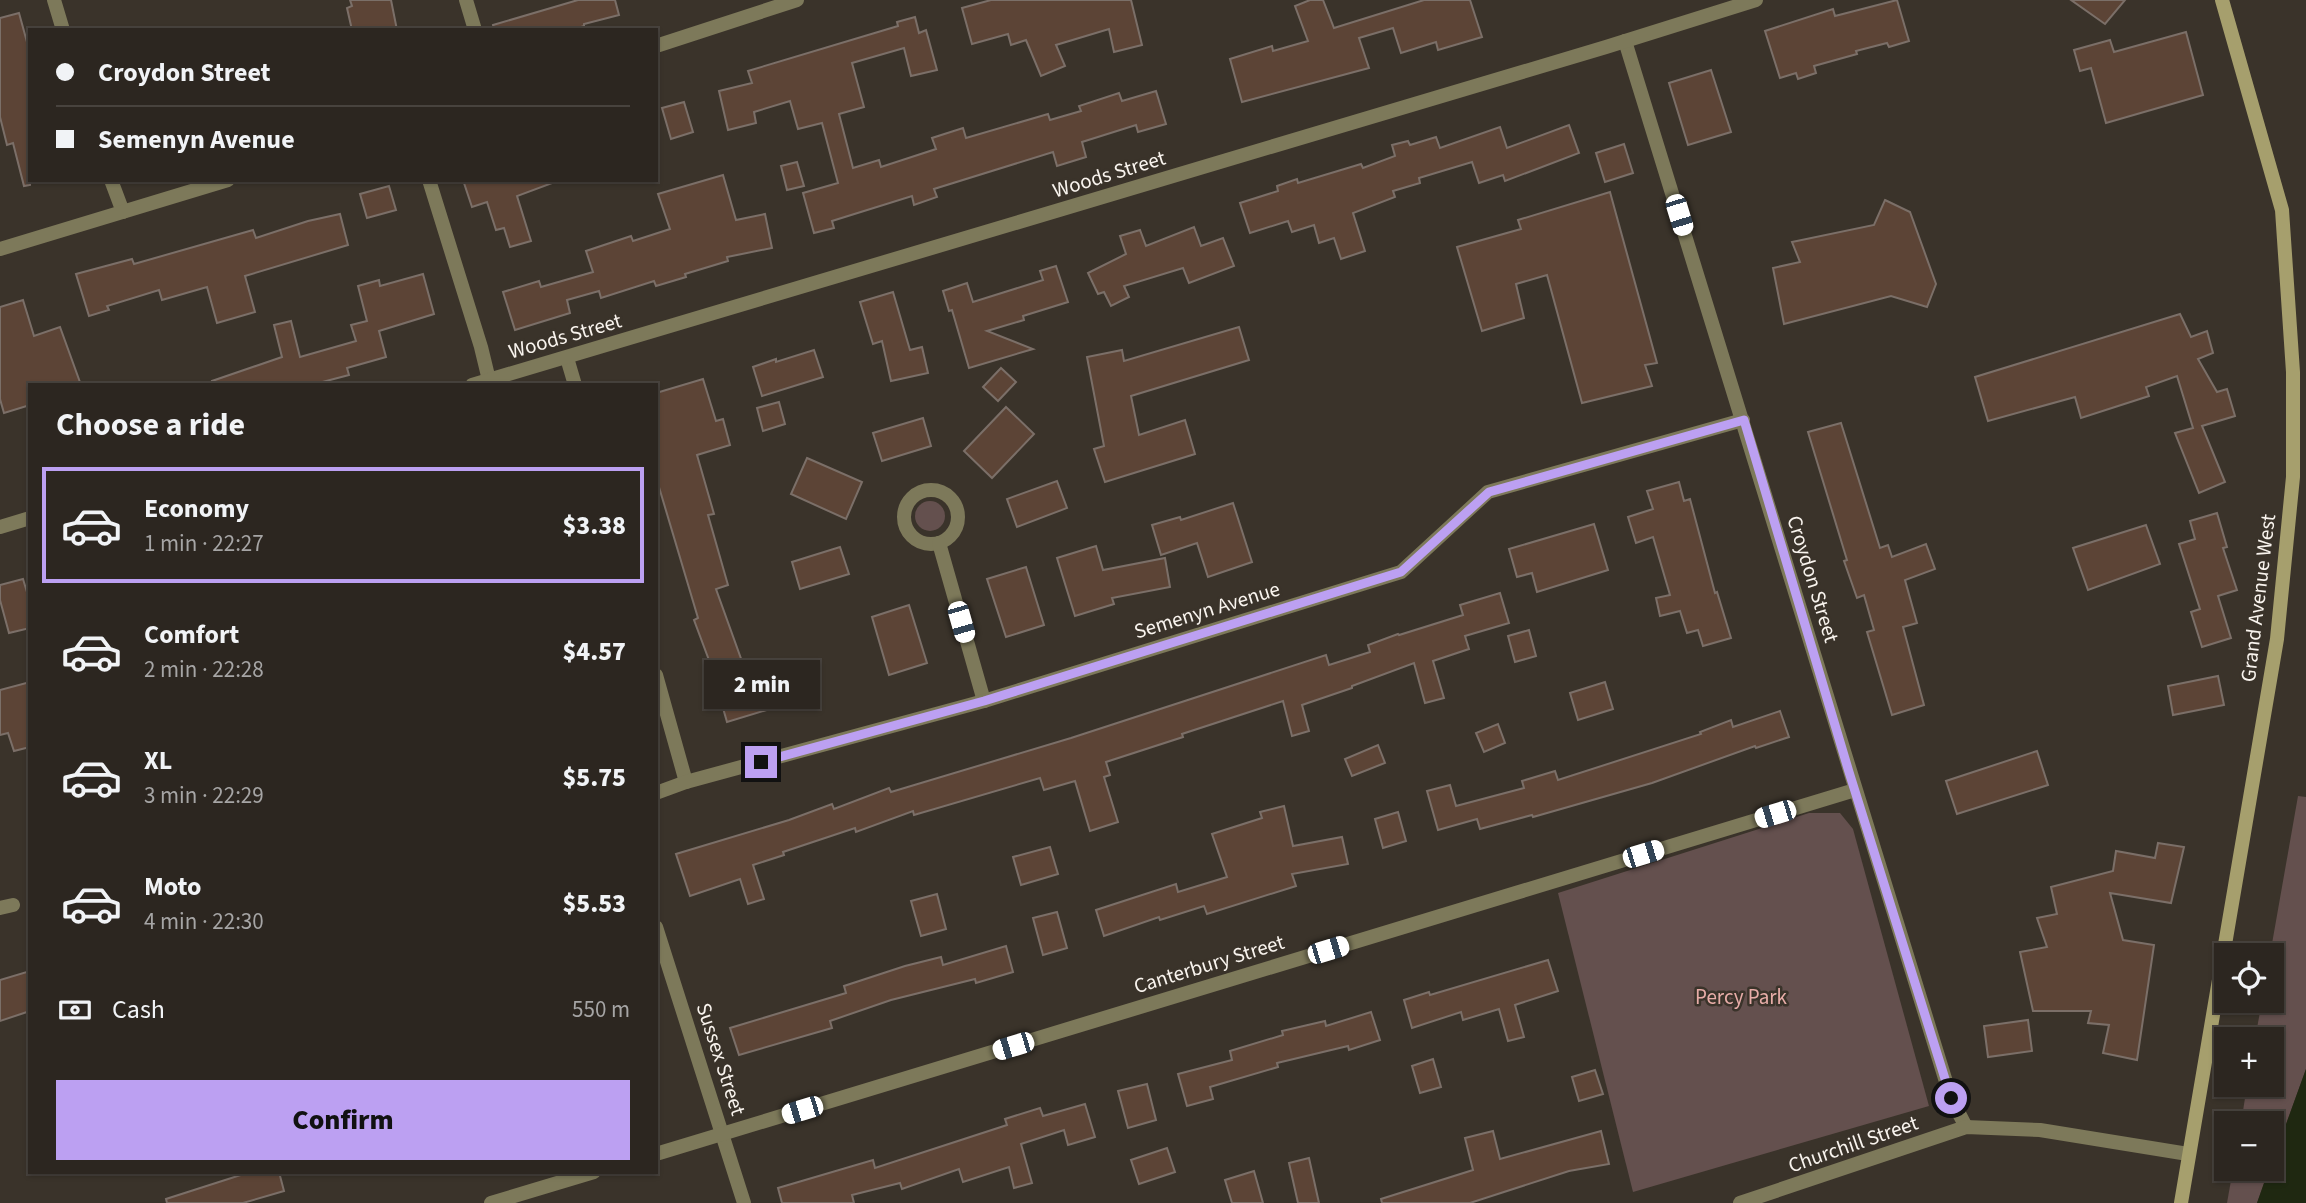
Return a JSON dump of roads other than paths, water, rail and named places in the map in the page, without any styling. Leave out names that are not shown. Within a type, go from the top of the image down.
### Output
[{"type":"main road","name":"Grand Avenue West","points":[[2180,1203],[2277,639],[2293,477],[2294,372],[2282,210],[2222,0]]},
{"type":"street","points":[[54,0],[62,28]]},
{"type":"street","points":[[466,0],[474,28]]},
{"type":"street","points":[[658,45],[797,0]]},
{"type":"street","name":"Woods Street","points":[[479,383],[1756,0]]},
{"type":"street","name":"Croydon Street","points":[[1625,41],[1951,1098],[1966,1127]]},
{"type":"street","points":[[111,182],[122,212]]},
{"type":"street","points":[[0,249],[221,182]]},
{"type":"street","points":[[430,182],[489,380]]},
{"type":"street","points":[[567,358],[574,383]]},
{"type":"street","name":"Semenyn Avenue","points":[[658,792],[686,782],[984,701],[1401,572],[1489,492],[1744,420]]},
{"type":"street","points":[[0,527],[28,519]]},
{"type":"street","points":[[939,543],[984,701]]},
{"type":"street","points":[[658,682],[686,782]]},
{"type":"street","name":"Canterbury Street","points":[[658,1153],[1855,790]]},
{"type":"street","name":"Sussex Street","points":[[658,934],[744,1203]]},
{"type":"street","name":"Churchill Street","points":[[1740,1203],[1775,1198],[1966,1127],[2040,1130],[2188,1154]]},
{"type":"street","points":[[491,1203],[587,1174]]},
{"type":"park label","name":"Percy Park","points":[[1741,997]]}]
